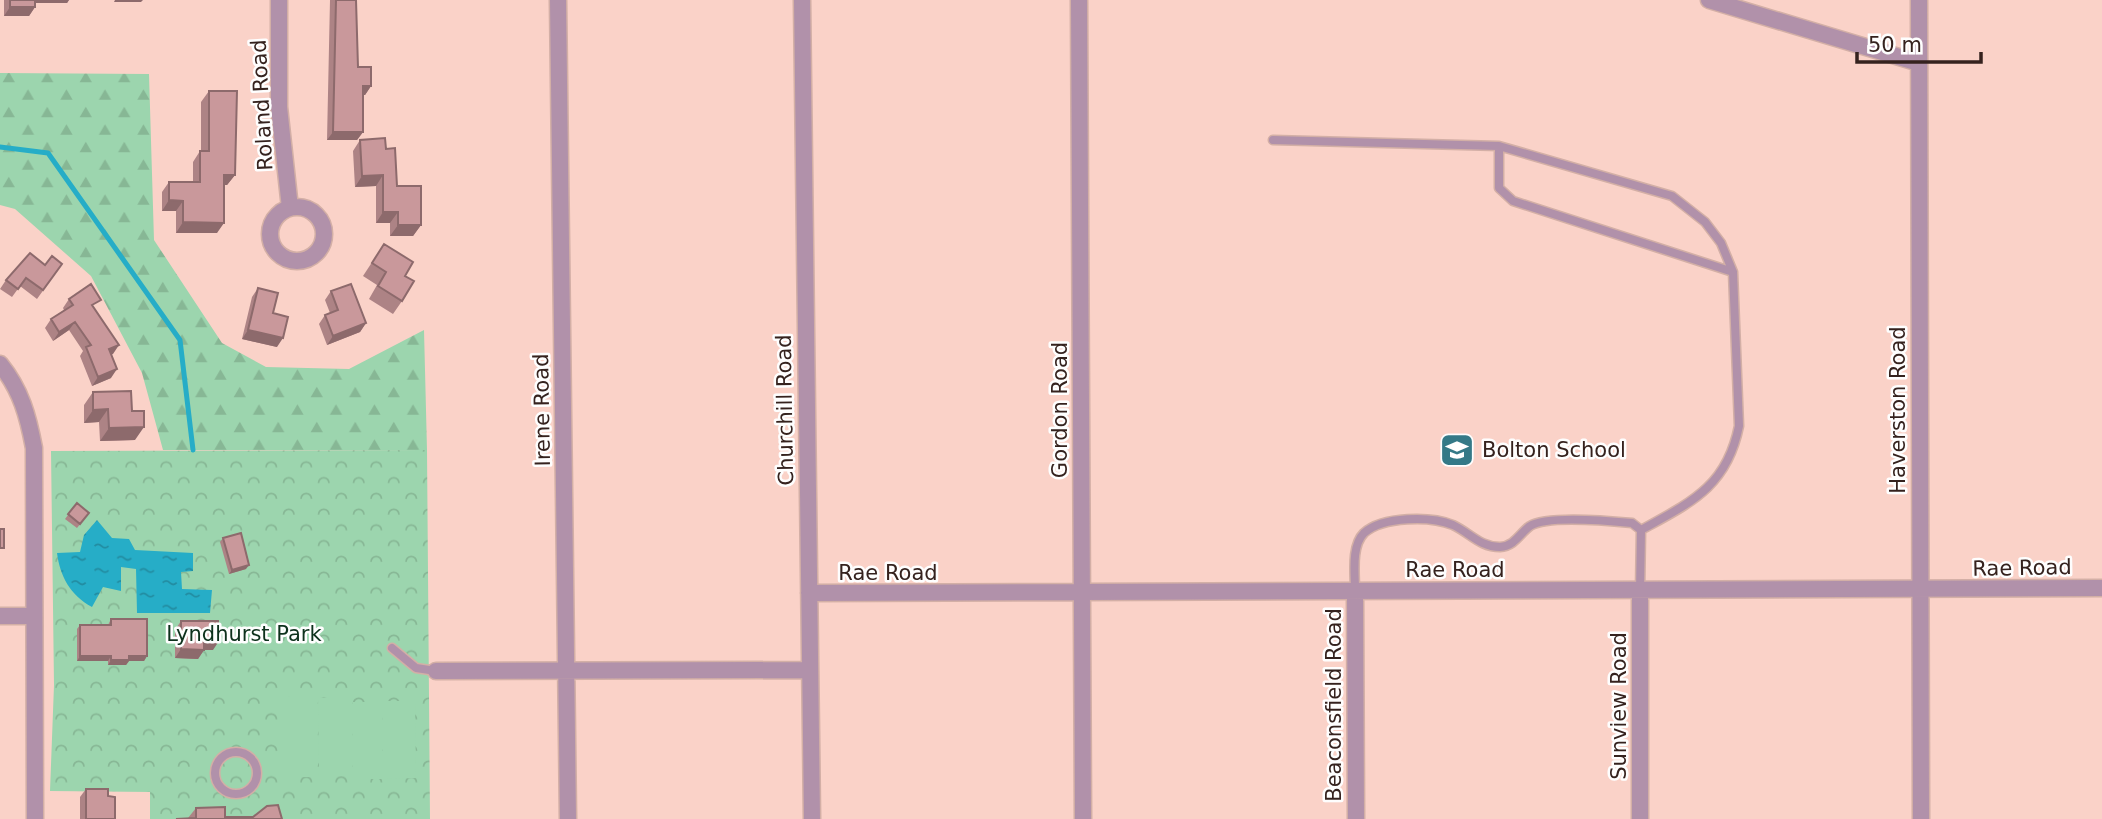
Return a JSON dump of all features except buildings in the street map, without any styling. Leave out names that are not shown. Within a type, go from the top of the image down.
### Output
[{"type":"street","name":"Roland Road","points":[[279,0],[279,107],[290,208]]},
{"type":"street","name":"Irene Road","points":[[558,0],[568,819]]},
{"type":"street","name":"Churchill Road","points":[[802,0],[811,819]]},
{"type":"street","name":"Gordon Road","points":[[1079,0],[1083,819]]},
{"type":"street","points":[[1709,0],[1919,63]]},
{"type":"street","name":"Haverston Road","points":[[1919,0],[1921,819]]},
{"type":"street","points":[[0,364],[14,381],[27,414],[34,448],[35,819]]},
{"type":"street","name":"Rae Road","points":[[808,593],[1082,595],[1355,590],[1640,592],[2102,588]]},
{"type":"street","name":"Beaconsfield Road","points":[[1355,590],[1356,819]]},
{"type":"street","name":"Sunview Road","points":[[1640,592],[1640,819]]},
{"type":"street","points":[[0,616],[34,616]]},
{"type":"street","points":[[436,671],[810,670]]},
{"type":"lane","points":[[1273,141],[1499,146],[1672,196],[1705,222],[1721,243],[1733,272],[1739,426],[1735,448],[1725,470],[1706,488],[1677,513],[1642,530]]},
{"type":"lane","points":[[1499,146],[1499,188],[1513,201],[1733,272]]},
{"type":"lane","points":[[1355,590],[1355,552],[1363,534],[1383,523],[1422,520],[1451,524],[1483,545],[1503,547],[1518,539],[1531,525],[1549,522],[1615,521],[1632,523],[1642,530]]},
{"type":"lane","points":[[1640,592],[1642,530]]},
{"type":"lane","points":[[392,648],[416,668],[436,671]]},
{"type":"lane","points":[[239,752],[255,764],[257,778],[243,793],[229,794],[218,786],[214,772],[225,755],[239,752]]},
{"type":"green space","points":[[0,73],[149,74],[154,240],[222,343],[266,367],[349,369],[424,330],[427,450],[163,450],[142,373],[91,276],[15,209],[0,205]]},
{"type":"green space","name":"Lyndhurst Park","points":[[427,450],[430,819],[150,819],[150,792],[50,791],[54,685],[51,451]]},
{"type":"green space","points":[[279,697],[316,697],[316,777],[279,777]]},
{"type":"green space","points":[[318,698],[348,698],[348,776],[319,776]]},
{"type":"green space","points":[[386,701],[415,701],[416,778],[386,779]]},
{"type":"green space","points":[[353,702],[382,702],[382,779],[353,779]]},
{"type":"water","points":[[97,520],[112,538],[129,539],[135,550],[193,553],[193,571],[181,572],[182,589],[212,590],[210,613],[137,613],[136,569],[121,567],[121,591],[103,587],[92,607],[84,602],[72,591],[64,577],[57,553],[80,552],[84,535]]},
{"type":"waterway","points":[[0,147],[48,153],[180,340],[193,450]]},
{"type":"place","name":"Bolton School","points":[[1457,450]]}]
